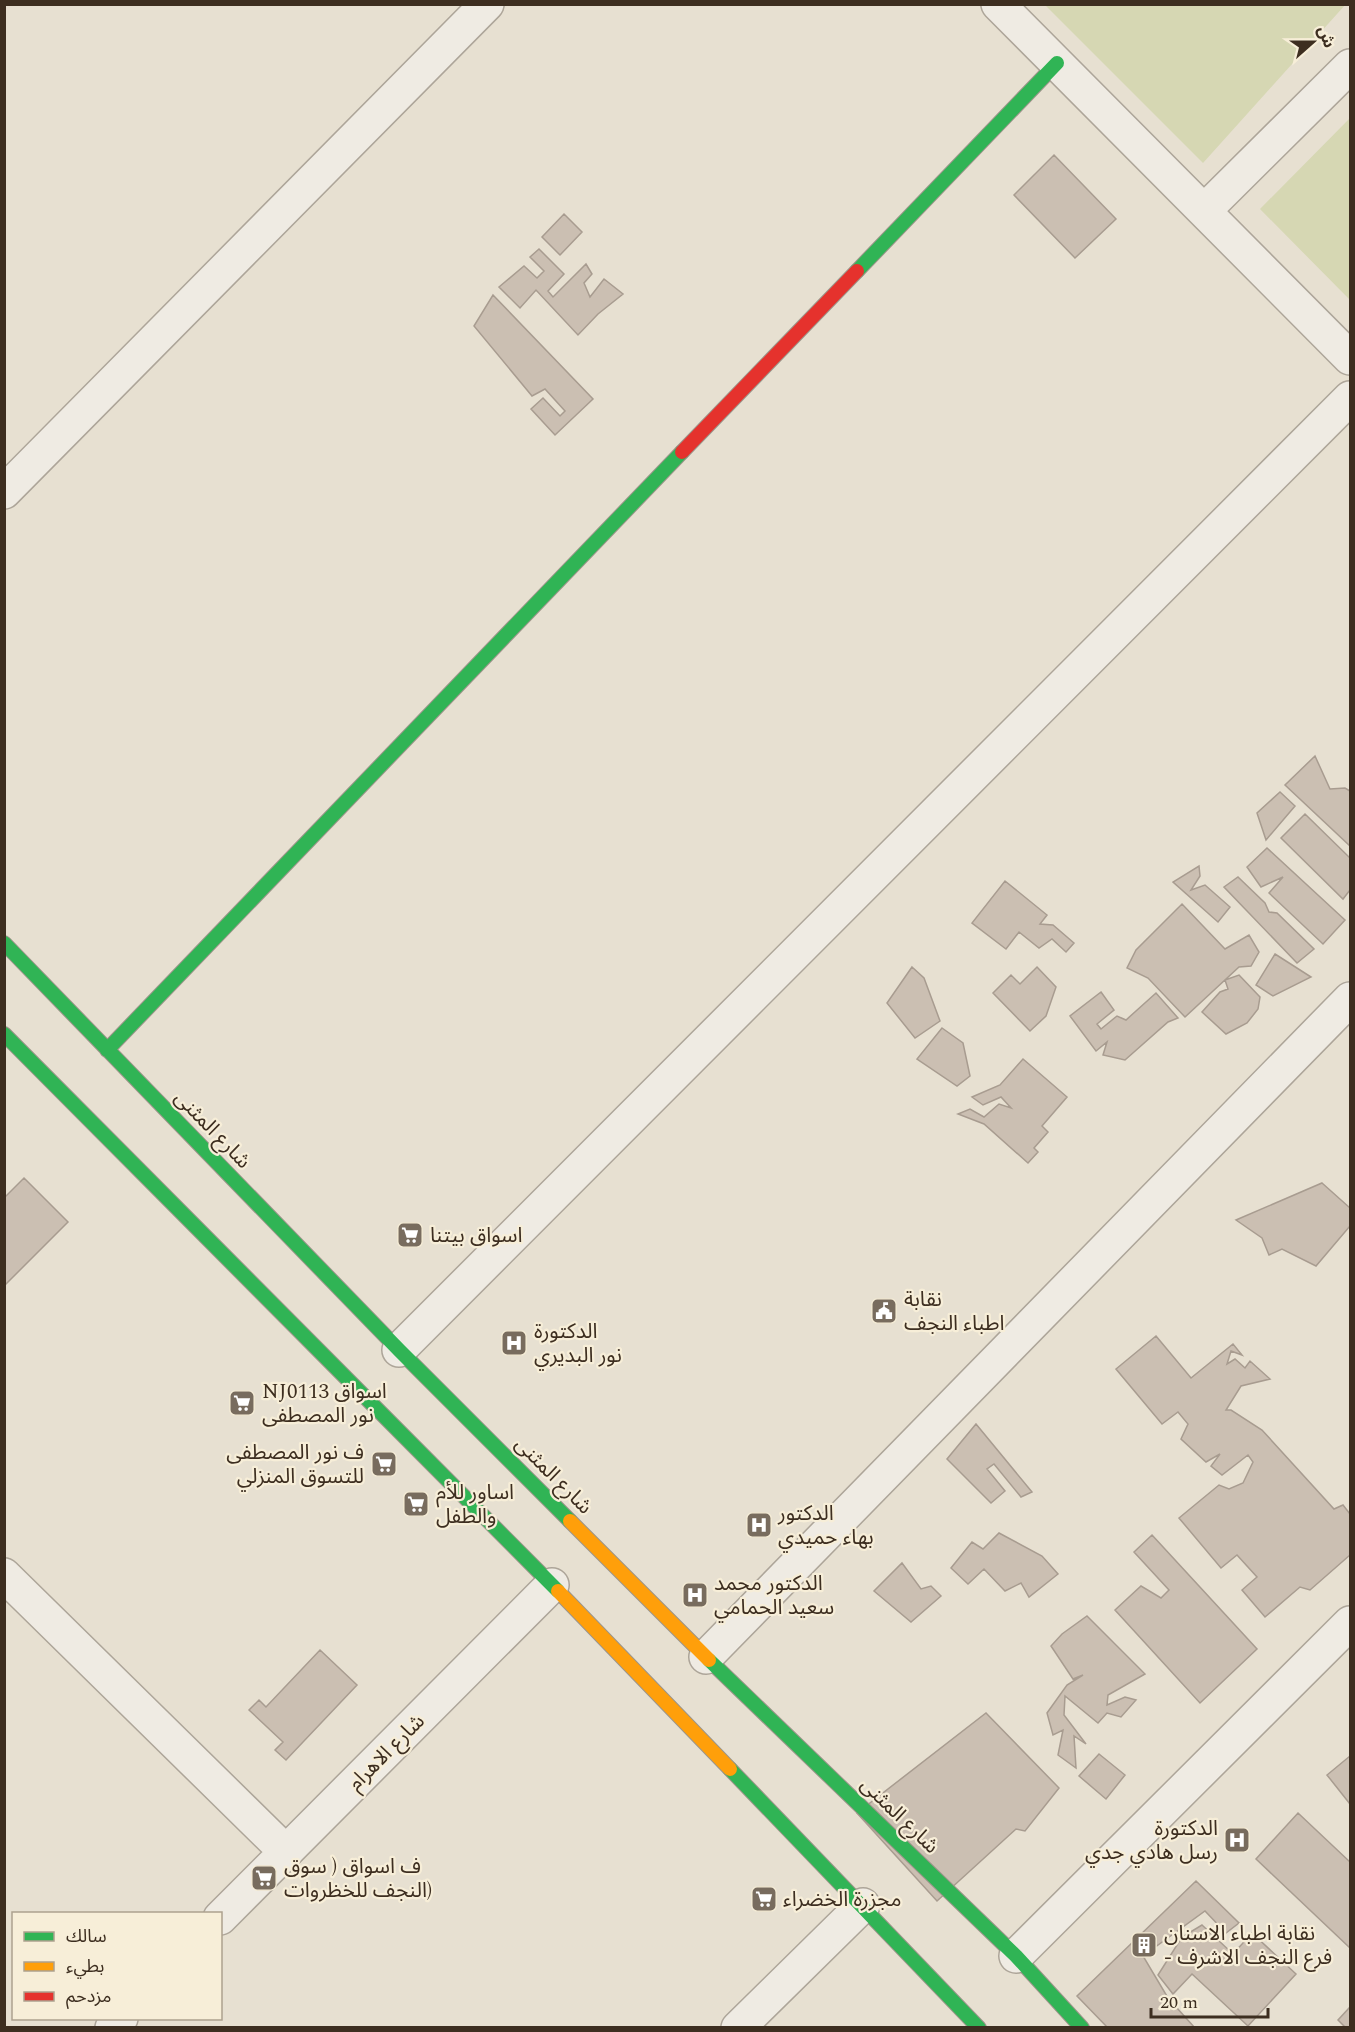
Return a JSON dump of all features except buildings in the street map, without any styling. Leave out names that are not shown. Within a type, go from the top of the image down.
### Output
[{"type":"main road","points":[[107,1050],[1057,63]]},
{"type":"main road","name":"شارع المثنى","points":[[4,943],[399,1350],[706,1657],[1016,1956],[1082,2028]]},
{"type":"main road","points":[[4,1034],[552,1585],[980,2028]]},
{"type":"street","points":[[4,492],[487,4]]},
{"type":"street","points":[[998,4],[1350,358]]},
{"type":"street","points":[[1204,211],[1350,66]]},
{"type":"street","points":[[399,1350],[1350,398]]},
{"type":"street","points":[[706,1657],[1350,999]]},
{"type":"street","points":[[4,1575],[286,1852]]},
{"type":"street","name":"شارع الاهرام","points":[[222,1916],[552,1585]]},
{"type":"street","points":[[1016,1956],[1350,1623]]},
{"type":"street","points":[[738,2028],[863,1905]]},
{"type":"green space","points":[[1045,4],[1346,4],[1203,163],[1045,5]]},
{"type":"green space","points":[[1350,118],[1350,300],[1260,209]]},
{"type":"traffic: fast","points":[[857,271],[1057,63]]},
{"type":"traffic: fast","points":[[107,1050],[682,452]]},
{"type":"traffic: fast","points":[[4,943],[399,1350],[570,1521]]},
{"type":"traffic: fast","points":[[4,1034],[558,1591]]},
{"type":"traffic: fast","points":[[709,1660],[1016,1956],[1082,2028]]},
{"type":"traffic: fast","points":[[730,1769],[979,2028]]},
{"type":"traffic: slow","points":[[570,1521],[709,1660]]},
{"type":"traffic: slow","points":[[558,1591],[730,1769]]},
{"type":"traffic: jam","points":[[682,452],[857,271]]},
{"type":"place","name":"اسواق بيتنا","points":[[410,1235]]},
{"type":"place","name":"نقابة اطباء النجف","points":[[884,1311]]},
{"type":"place","name":"الدكتورة نور البديري","points":[[514,1343]]},
{"type":"place","name":"NJ0113 اسواق نور المصطفى","points":[[242,1403]]},
{"type":"place","name":"ف نور المصطفى للتسوق المنزلي","points":[[384,1464]]},
{"type":"place","name":"اساور للأم والطفل","points":[[416,1504]]},
{"type":"place","name":"الدكتور بهاء حميدي","points":[[759,1525]]},
{"type":"place","name":"الدكتور محمد سعيد الحمامي","points":[[695,1595]]},
{"type":"place","name":"الدكتورة رسل هادي جدي","points":[[1237,1840]]},
{"type":"place","name":"ف اسواق ( سوق النجف للخظروات)","points":[[264,1878]]},
{"type":"place","name":"مجزرة الخضراء","points":[[764,1899]]},
{"type":"place","name":"نقابة اطباء الاسنان - فرع النجف الاشرف","points":[[1144,1945]]}]
